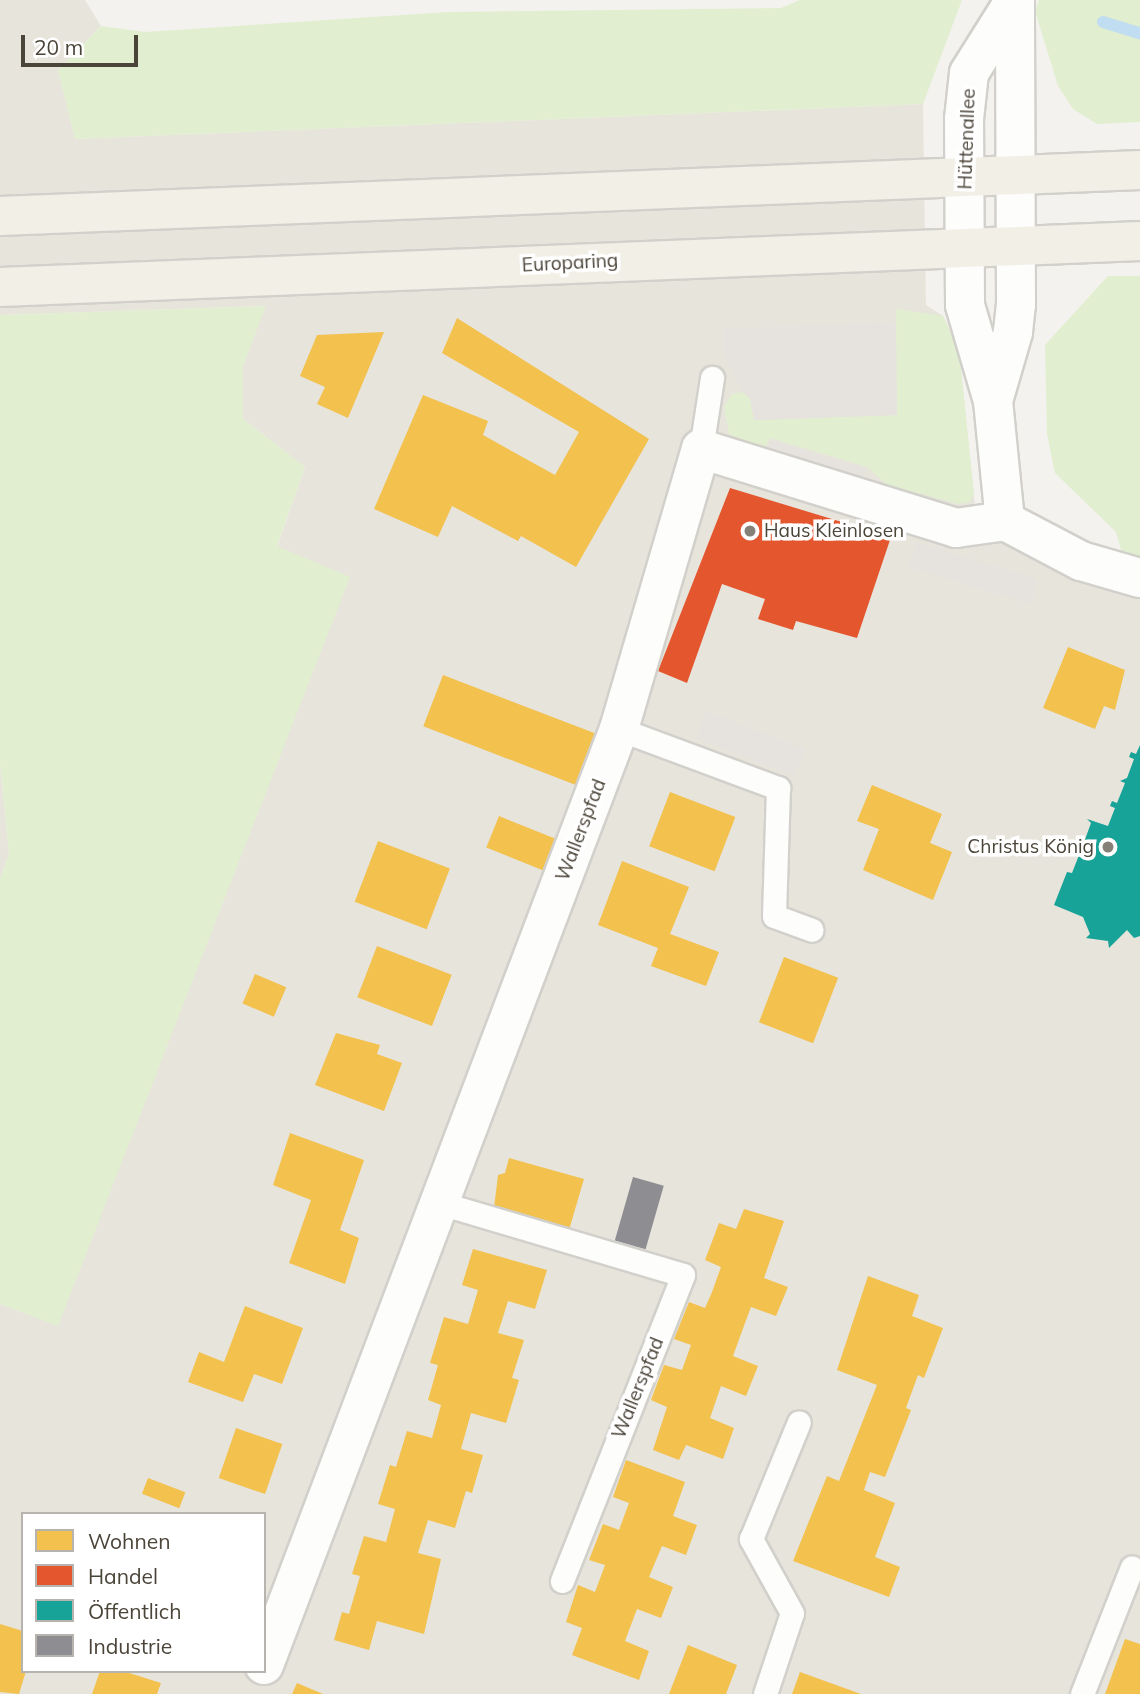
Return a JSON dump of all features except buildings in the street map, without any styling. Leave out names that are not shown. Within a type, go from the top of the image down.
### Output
[{"type":"main road","points":[[0,216],[1140,170]]},
{"type":"main road","name":"Europaring","points":[[0,287],[1140,241]]},
{"type":"street","name":"Hüttenallee","points":[[993,401],[1013,332],[1018,174],[1015,0]]},
{"type":"street","name":"Hüttenallee","points":[[993,401],[965,305],[965,176],[970,73],[1015,0]]},
{"type":"street","points":[[993,401],[1005,521]]},
{"type":"street","points":[[701,449],[956,528],[1005,521],[1081,561],[1140,578]]},
{"type":"street","name":"Wallerspfad","points":[[266,1660],[619,729],[701,449]]},
{"type":"street","points":[[253,1694],[261,1673]]},
{"type":"lane","points":[[701,449],[712,377]]},
{"type":"lane","points":[[619,729],[778,788],[774,916],[813,930]]},
{"type":"lane","name":"Wallerspfad","points":[[440,1203],[683,1275],[562,1581]]},
{"type":"lane","points":[[765,1694],[792,1614],[751,1539],[799,1422]]},
{"type":"lane","points":[[1082,1694],[1132,1567]]},
{"type":"shaded area","points":[[0,0],[85,0],[101,26],[58,70],[75,139],[923,104],[926,305],[943,316],[959,350],[975,506],[1140,558],[1140,1694],[0,1694],[0,1304],[58,1325],[277,547],[305,467],[243,419],[243,366],[265,306],[0,315]]},
{"type":"shaded area","points":[[895,322],[897,415],[754,420],[750,398],[742,392],[723,353],[723,329]]},
{"type":"shaded area","points":[[771,440],[866,469],[862,481],[767,452]]},
{"type":"shaded area","points":[[916,542],[1038,579],[1031,604],[908,567]]},
{"type":"shaded area","points":[[706,711],[805,749],[795,776],[696,738]]},
{"type":"shaded area","points":[[0,762],[9,854],[0,879]]},
{"type":"green space","points":[[800,0],[962,0],[923,104],[75,139],[58,70],[101,26],[145,32],[448,12],[781,8]]},
{"type":"green space","points":[[1039,0],[1140,0],[1140,122],[1097,124],[1073,109],[1058,86],[1035,11]]},
{"type":"green space","points":[[1108,276],[1140,276],[1140,558],[1122,553],[1116,532],[1055,473],[1047,434],[1045,345]]},
{"type":"green space","points":[[266,306],[243,366],[243,419],[305,467],[277,546],[350,577],[58,1326],[0,1304],[0,879],[9,854],[0,762],[0,315]]},
{"type":"green space","points":[[896,309],[943,316],[959,350],[974,494],[970,502],[958,504],[886,484],[867,467],[770,438],[764,449],[729,434],[724,407],[732,394],[742,392],[750,398],[754,420],[897,415]]},
{"type":"waterway","points":[[1103,22],[1140,33]]},
{"type":"place","name":"Haus Kleinlosen","points":[[750,531]]},
{"type":"place","name":"Christus König","points":[[1108,847]]}]
